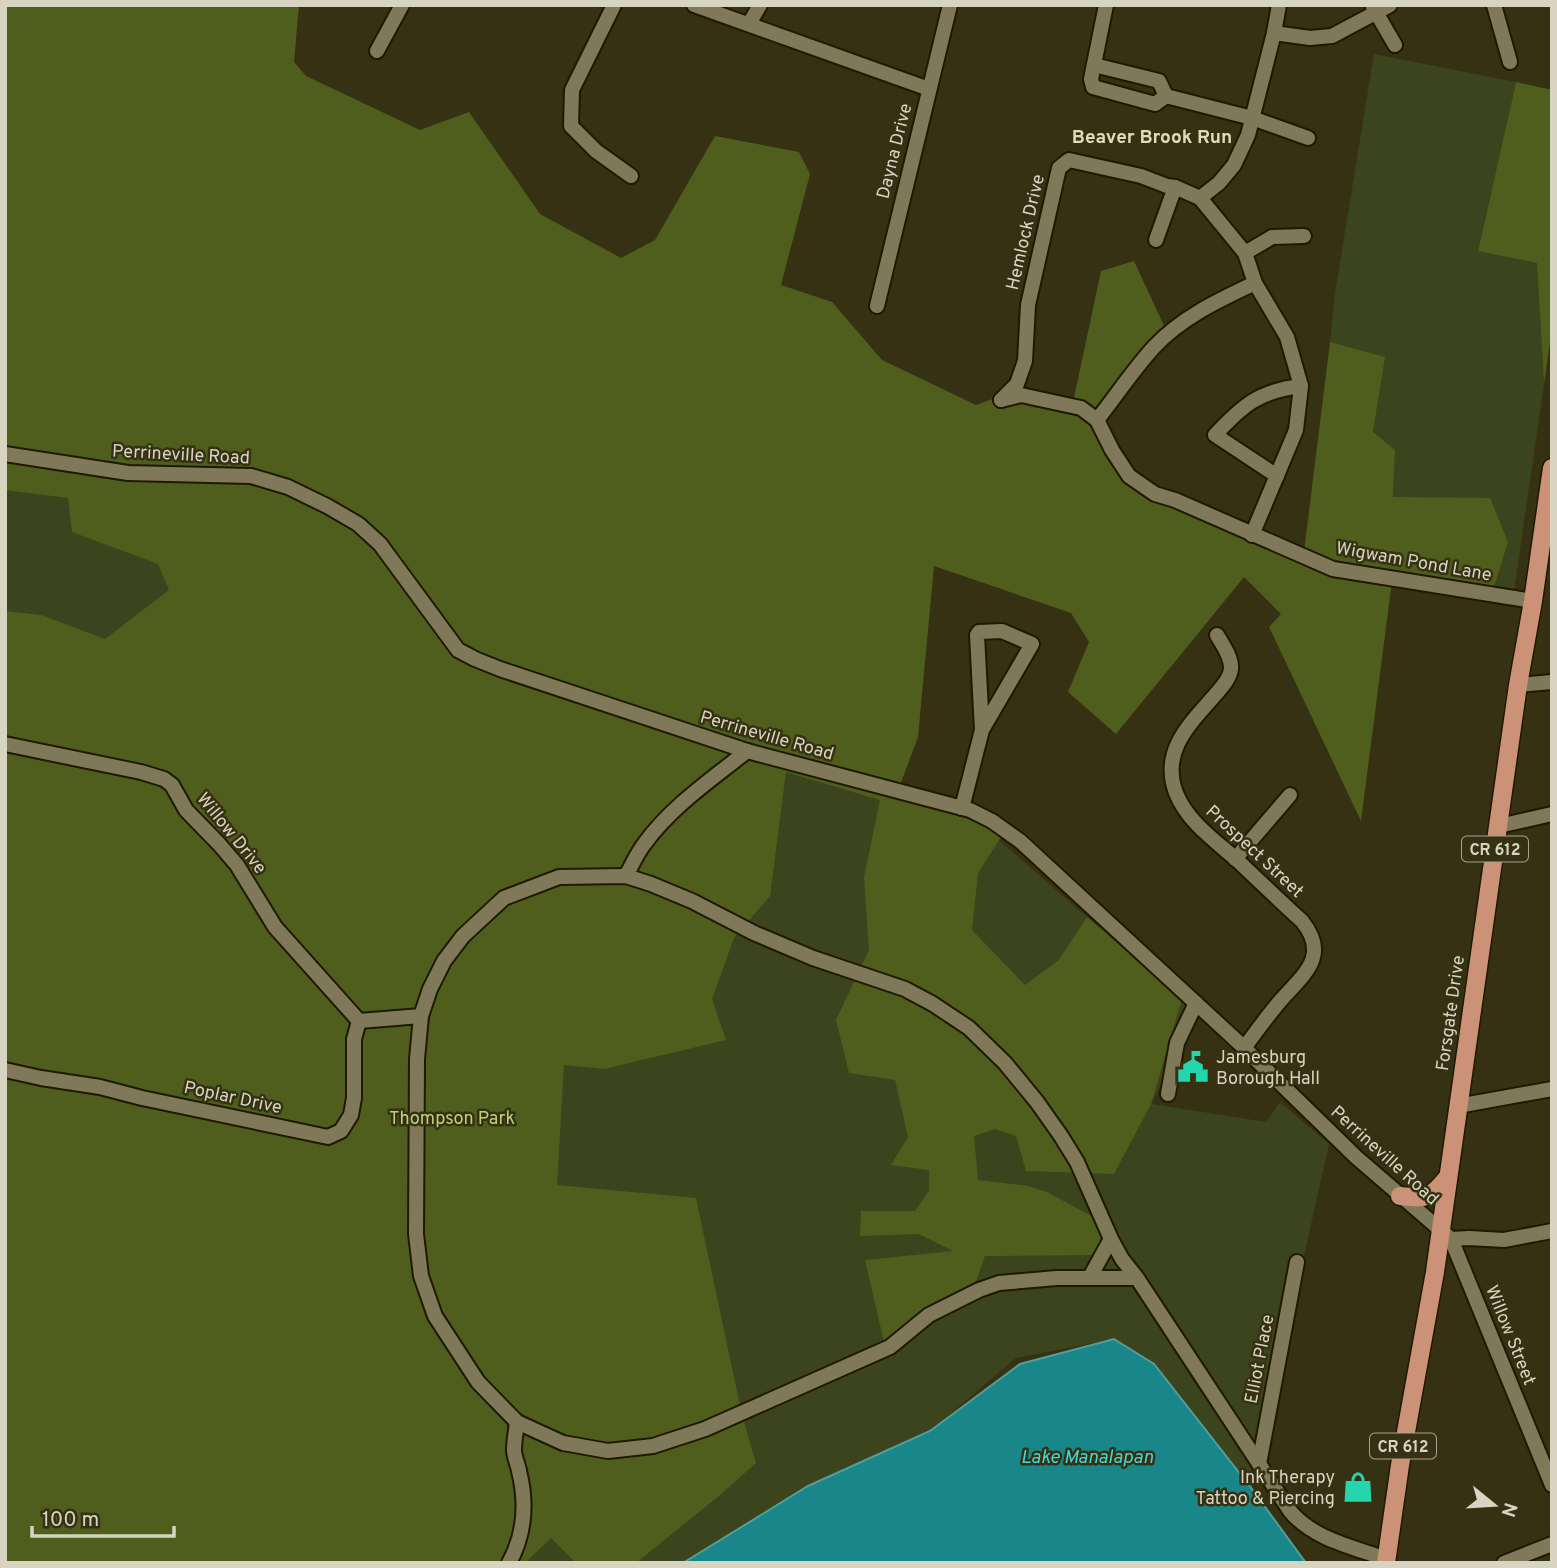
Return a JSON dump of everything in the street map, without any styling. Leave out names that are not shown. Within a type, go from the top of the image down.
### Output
[{"type":"main road","name":"Forsgate Drive","points":[[1386,1561],[1400,1465],[1446,1235],[1448,1177],[1518,685],[1552,468]]},
{"type":"main road","points":[[1400,1196],[1426,1197],[1435,1193],[1448,1177]]},
{"type":"street","points":[[377,51],[402,5]]},
{"type":"street","points":[[614,5],[572,90],[571,126],[596,151],[631,176]]},
{"type":"street","points":[[694,5],[929,89]]},
{"type":"street","points":[[749,24],[760,5]]},
{"type":"street","name":"Dayna Drive","points":[[877,306],[950,5]]},
{"type":"street","points":[[1106,5],[1091,79],[1093,87],[1156,104],[1166,96]]},
{"type":"street","points":[[1200,198],[1219,183],[1234,165],[1248,135],[1279,5]]},
{"type":"street","points":[[1274,33],[1310,38],[1332,36],[1374,9],[1390,5]]},
{"type":"street","points":[[1494,5],[1510,62]]},
{"type":"street","points":[[1374,9],[1395,45]]},
{"type":"street","points":[[1094,65],[1159,81],[1166,96]]},
{"type":"street","points":[[1166,96],[1252,118],[1308,138]]},
{"type":"street","name":"Hemlock Drive","points":[[1097,421],[1081,408],[1021,395],[1001,400],[1017,384],[1025,361],[1028,305],[1059,167],[1069,160],[1142,176],[1200,198],[1245,253],[1255,283],[1287,337],[1301,386],[1296,430],[1252,535]]},
{"type":"street","points":[[1156,240],[1175,187]]},
{"type":"street","points":[[1245,253],[1272,237],[1304,236]]},
{"type":"street","points":[[1097,421],[1154,347],[1180,324],[1212,303],[1255,283]]},
{"type":"street","points":[[1277,476],[1216,435],[1236,412],[1257,398],[1282,388],[1301,386]]},
{"type":"street","name":"Wigwam Pond Lane","points":[[1097,421],[1129,476],[1156,494],[1333,569],[1533,601]]},
{"type":"street","name":"Perrineville Road","points":[[5,454],[128,473],[251,476],[288,487],[358,524],[380,544],[458,650],[500,669],[747,751],[971,810],[992,821],[1020,841],[1244,1048],[1356,1157],[1446,1235]]},
{"type":"street","points":[[962,808],[982,730],[1032,645],[1002,631],[979,632],[977,635],[982,730]]},
{"type":"street","name":"Prospect Street","points":[[1217,635],[1228,654],[1231,670],[1226,682],[1182,733],[1171,764],[1176,794],[1194,822],[1302,921],[1311,932],[1315,948],[1312,965],[1244,1048]]},
{"type":"street","points":[[1518,685],[1552,682]]},
{"type":"street","name":"Willow Drive","points":[[5,744],[141,772],[164,779],[172,785],[186,810],[237,865],[275,927],[359,1021]]},
{"type":"street","points":[[626,876],[642,845],[659,825],[685,800],[747,751]]},
{"type":"street","points":[[1235,859],[1290,795]]},
{"type":"street","points":[[1499,826],[1552,814]]},
{"type":"street","points":[[1137,1278],[1090,1277],[999,1283],[929,1315],[890,1347],[705,1429],[653,1446],[608,1451],[562,1443],[517,1422],[478,1382],[435,1316],[421,1276],[416,1234],[417,1059],[421,1016],[430,989],[444,961],[463,936],[504,898],[559,877],[626,876],[692,901],[754,933],[813,958],[905,989],[933,1004],[969,1028],[1005,1063],[1061,1136],[1083,1175],[1122,1259],[1137,1278],[1290,1511],[1310,1530],[1386,1561]]},
{"type":"street","points":[[1168,1094],[1177,1043],[1196,1003]]},
{"type":"street","points":[[359,1021],[421,1016]]},
{"type":"street","name":"Poplar Drive","points":[[5,1070],[100,1087],[328,1136],[341,1131],[351,1115],[354,1098],[354,1039],[359,1021]]},
{"type":"street","points":[[1458,1106],[1552,1089]]},
{"type":"street","points":[[1446,1235],[1504,1240],[1552,1231]]},
{"type":"street","name":"Willow Street","points":[[1446,1235],[1552,1485]]},
{"type":"street","points":[[1090,1277],[1111,1238]]},
{"type":"street","name":"Elliot Place","points":[[1259,1464],[1297,1262]]},
{"type":"street","points":[[509,1563],[518,1545],[524,1514],[520,1472],[514,1452],[517,1422]]},
{"type":"street","points":[[1504,1563],[1552,1544]]},
{"type":"green space","points":[[5,5],[299,5],[294,62],[306,76],[420,130],[469,112],[540,214],[621,258],[655,240],[715,136],[799,152],[810,174],[781,285],[832,302],[882,360],[976,405],[1009,393],[1072,407],[1101,271],[1134,261],[1166,330],[1090,421],[1112,466],[1303,560],[1330,342],[1385,357],[1373,432],[1395,450],[1393,497],[1490,498],[1508,542],[1491,596],[1392,581],[1361,821],[1269,627],[1281,614],[1244,577],[1116,734],[1068,692],[1089,642],[1071,613],[934,566],[918,737],[896,796],[956,812],[1001,837],[978,873],[972,930],[1025,985],[1059,960],[1087,917],[1182,999],[1151,1104],[1114,1174],[1026,1171],[1016,1136],[995,1129],[974,1136],[978,1180],[1028,1186],[1047,1192],[1106,1224],[1095,1255],[985,1256],[976,1281],[907,1330],[884,1342],[865,1260],[953,1251],[919,1234],[860,1236],[861,1211],[915,1211],[929,1191],[929,1170],[891,1165],[908,1137],[895,1080],[849,1073],[836,1020],[869,950],[864,877],[880,800],[786,772],[770,896],[734,938],[712,999],[726,1040],[604,1069],[564,1065],[557,1185],[696,1198],[742,1415],[756,1463],[636,1563],[576,1563],[551,1538],[525,1563],[5,1563],[5,611],[41,615],[105,639],[169,590],[158,564],[72,532],[68,498],[5,490]]},
{"type":"green space","points":[[1374,54],[1516,82],[1478,250],[1537,263],[1544,384],[1513,599],[1491,596],[1393,497],[1395,450],[1373,433],[1384,357],[1330,342],[1335,293]]},
{"type":"green space","points":[[1516,82],[1552,90],[1552,329],[1544,384],[1537,263],[1478,251]]},
{"type":"green space","name":"Thompson Park","points":[[5,451],[458,650],[962,808],[1087,917],[1196,1003],[1152,1104],[1266,1122],[1280,1102],[1329,1144],[1252,1489],[1154,1364],[1114,1339],[1016,1358],[930,1431],[808,1486],[683,1563],[5,1563]]},
{"type":"water","name":"Lake Manalapan","points":[[1114,1339],[1154,1364],[1306,1563],[683,1563],[808,1486],[930,1431],[1020,1364]]},
{"type":"place","name":"Jamesburg Borough Hall","points":[[1193,1067]]},
{"type":"place","name":"Ink Therapy Tattoo & Piercing","points":[[1358,1487]]},
{"type":"district","name":"Beaver Brook Run","points":[[1152,136]]}]
